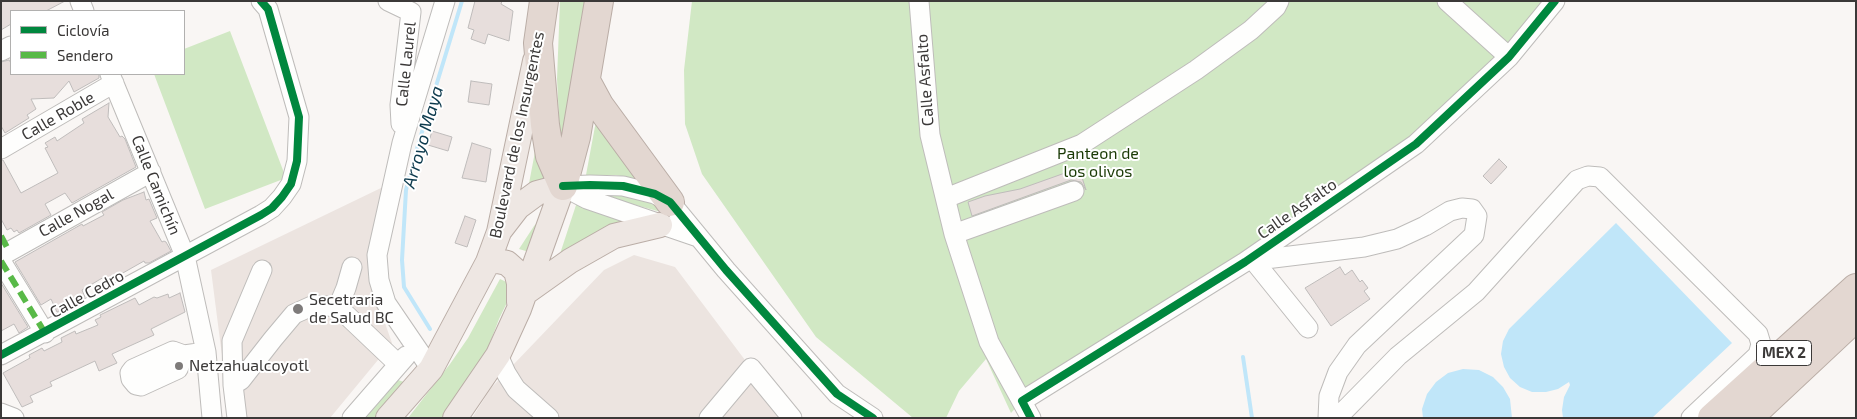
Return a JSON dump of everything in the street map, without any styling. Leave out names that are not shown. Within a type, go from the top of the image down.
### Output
[{"type":"highway","name":"Boulevard de los Insurgentes","points":[[538,43],[544,1]]},
{"type":"highway","points":[[563,186],[576,137],[598,1]]},
{"type":"highway","points":[[538,43],[546,133],[550,156],[563,186]]},
{"type":"highway","points":[[586,81],[665,214]]},
{"type":"highway","name":"MEX 2","points":[[1712,418],[1856,288]]},
{"type":"highway","name":"MEX 2","points":[[1748,418],[1856,318]]},
{"type":"main road","name":"Boulevard de los Insurgentes","points":[[388,418],[431,369],[488,262],[499,232],[538,43]]},
{"type":"main road","points":[[499,232],[518,207],[537,193],[563,186]]},
{"type":"main road","points":[[455,418],[498,355],[522,301],[563,186]]},
{"type":"main road","points":[[522,301],[570,261],[614,236],[665,214]]},
{"type":"main road","points":[[488,262],[507,263],[516,271],[522,301]]},
{"type":"street","name":"Calle Cedro","points":[[1,355],[272,208],[291,184],[297,161],[299,117],[268,9],[261,1]]},
{"type":"street","name":"Calle Laurel","points":[[388,1],[407,4],[412,19],[400,105],[402,143]]},
{"type":"street","points":[[431,369],[386,303],[379,280],[376,255],[402,143],[444,1]]},
{"type":"street","name":"Calle Asfalto","points":[[919,1],[930,135],[954,234],[989,342],[1027,410],[1249,261],[1416,144],[1510,57],[1555,1]]},
{"type":"street","points":[[946,198],[1082,144],[1204,64],[1251,30],[1276,7],[1279,1]]},
{"type":"street","points":[[1447,1],[1510,57]]},
{"type":"street","name":"Calle Camichín","points":[[112,78],[185,256],[206,352],[212,418]]},
{"type":"street","name":"Calle Roble","points":[[1,149],[112,78]]},
{"type":"street","name":"Calle Nogal","points":[[3,251],[151,172]]},
{"type":"street","points":[[1337,418],[1398,356],[1476,292],[1577,180],[1588,176],[1600,177],[1758,334],[1761,344],[1758,355],[1691,418]]},
{"type":"street","points":[[563,186],[623,186],[655,194],[665,214],[698,237]]},
{"type":"street","points":[[563,186],[587,200],[665,214],[698,237],[837,394],[873,418]]},
{"type":"street","points":[[954,234],[1074,191]]},
{"type":"street","points":[[1249,261],[1372,245],[1397,239],[1425,226],[1450,211],[1462,208],[1472,209],[1477,216],[1474,235],[1357,346],[1338,372],[1329,396],[1328,418]]},
{"type":"street","points":[[3,251],[44,333]]},
{"type":"street","points":[[1249,261],[1308,328]]},
{"type":"street","points":[[338,306],[352,267]]},
{"type":"street","points":[[237,418],[233,385],[232,341],[262,270]]},
{"type":"street","points":[[233,385],[241,380],[294,314],[314,305],[338,306],[398,364]]},
{"type":"street","points":[[352,418],[415,346]]},
{"type":"street","points":[[184,355],[206,352]]},
{"type":"street","points":[[498,355],[516,389],[549,418]]},
{"type":"street","points":[[709,418],[752,368],[792,418]]},
{"type":"street","points":[[1,412],[14,418]]},
{"type":"shaded area","name":"Secetraria de Salud BC","points":[[383,187],[368,275],[392,343],[330,418],[230,418],[211,270]]},
{"type":"shaded area","points":[[634,255],[675,267],[751,368],[792,418],[472,418],[491,388],[604,270]]},
{"type":"green space","points":[[560,1],[589,1],[562,143],[560,137],[557,79]]},
{"type":"green space","name":"Panteon de los olivos","points":[[692,1],[1555,1],[1416,144],[1022,401],[1011,413],[986,359],[959,391],[946,418],[913,418],[816,337],[702,174],[685,124],[684,70]]},
{"type":"green space","points":[[230,31],[286,178],[205,209],[154,75],[185,75],[185,49]]},
{"type":"green space","points":[[598,110],[645,182],[616,175],[586,175]]},
{"type":"green space","points":[[541,120],[549,172],[527,194]]},
{"type":"green space","points":[[597,189],[650,198],[661,212],[592,193]]},
{"type":"green space","points":[[578,199],[636,221],[557,263]]},
{"type":"green space","points":[[542,218],[529,252],[519,249],[534,226]]},
{"type":"green space","points":[[500,279],[515,286],[499,319],[482,364],[448,418],[408,418],[468,338]]},
{"type":"green space","points":[[398,380],[404,382],[379,418],[359,418],[393,382]]},
{"type":"water","points":[[1616,223],[1732,343],[1652,418],[1563,418],[1564,397],[1570,385],[1569,382],[1558,389],[1546,392],[1532,392],[1520,387],[1510,378],[1504,367],[1501,354],[1503,341],[1509,329]]},
{"type":"water","points":[[1463,369],[1479,370],[1493,377],[1503,387],[1510,399],[1512,418],[1423,418],[1422,409],[1427,394],[1436,382],[1448,373]]},
{"type":"building","points":[[1,1],[65,1],[48,10],[10,10],[10,25],[1,30]]},
{"type":"building","points":[[475,1],[502,1],[501,4],[513,11],[509,41],[488,34],[485,44],[471,39],[474,30],[468,28]]},
{"type":"building","points":[[9,60],[10,75],[99,75],[99,78],[74,92],[69,81],[54,98],[31,99],[36,109],[27,115],[29,118],[5,133],[1,126],[1,62]]},
{"type":"building","points":[[471,81],[492,84],[489,105],[468,102]]},
{"type":"building","points":[[109,103],[108,117],[120,137],[122,136],[125,139],[136,167],[72,203],[65,193],[45,204],[51,215],[19,233],[17,230],[14,232],[11,228],[7,230],[1,219],[1,160],[3,160],[21,193],[58,173],[45,148],[48,147],[45,143],[55,137],[57,141],[84,123],[82,119]]},
{"type":"building","points":[[432,131],[452,137],[448,151],[428,145]]},
{"type":"building","points":[[472,143],[491,149],[486,182],[462,178]]},
{"type":"building","points":[[1499,159],[1507,167],[1491,184],[1483,176]]},
{"type":"building","points":[[1079,168],[1086,190],[1081,182],[1071,180],[972,216],[968,202],[985,196],[1020,189]]},
{"type":"building","points":[[144,192],[146,200],[149,199],[157,218],[150,221],[162,242],[166,242],[171,251],[149,263],[144,261],[107,282],[104,277],[82,290],[85,297],[57,312],[51,299],[41,305],[15,262],[82,224],[83,226],[104,215],[102,212],[123,200]]},
{"type":"building","points":[[465,216],[476,220],[467,247],[455,243]]},
{"type":"building","points":[[1340,267],[1345,275],[1352,270],[1360,282],[1362,280],[1368,288],[1364,291],[1370,299],[1331,326],[1305,288]]},
{"type":"building","points":[[1,283],[28,327],[19,333],[14,324],[1,331]]},
{"type":"building","points":[[180,293],[185,312],[151,329],[154,335],[112,354],[117,363],[99,371],[95,361],[50,382],[52,386],[30,396],[33,402],[22,407],[3,373],[30,358],[29,355],[42,348],[44,351],[62,342],[61,338],[75,331],[76,334],[98,325],[95,320],[101,317],[100,315],[135,298],[139,305],[154,297],[157,298],[168,294],[169,298]]},
{"type":"waterway","name":"Arroyo Maya","points":[[430,329],[404,287],[402,260],[406,190],[462,1]]},
{"type":"waterway","points":[[1243,357],[1252,418]]},
{"type":"marked path","points":[[1,236],[9,251]]},
{"type":"marked path","points":[[1,261],[45,333]]},
{"type":"cycle path","points":[[1,355],[261,215],[272,208],[282,197],[291,184],[297,161],[299,117],[268,9],[261,1]]},
{"type":"cycle path","points":[[1031,418],[1022,401],[1245,262],[1416,144],[1509,57],[1555,1]]},
{"type":"cycle path","points":[[563,186],[623,186],[655,194],[670,202],[726,270],[837,394],[873,418]]},
{"type":"place","name":"Secetraria de Salud BC","points":[[298,309]]},
{"type":"place","name":"Netzahualcoyotl","points":[[179,366]]}]
